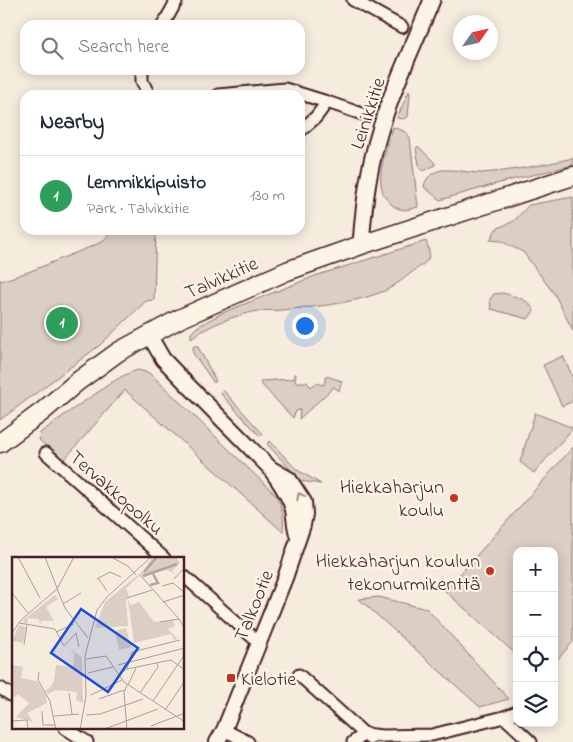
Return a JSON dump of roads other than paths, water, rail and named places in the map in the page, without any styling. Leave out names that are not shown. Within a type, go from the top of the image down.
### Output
[{"type":"main road","name":"Leinikkitie","points":[[361,244],[365,194],[373,156],[398,79],[432,0]]},
{"type":"main road","name":"Talvikkitie","points":[[0,443],[109,359],[179,319],[287,271],[361,244],[573,176]]},
{"type":"street","points":[[166,20],[177,0]]},
{"type":"street","points":[[353,0],[402,27]]},
{"type":"street","points":[[142,75],[142,82],[146,90]]},
{"type":"street","points":[[274,90],[288,90]]},
{"type":"street","points":[[305,95],[362,114]]},
{"type":"street","points":[[305,127],[327,102]]},
{"type":"street","name":"Talkootie","points":[[149,335],[164,359],[178,376],[270,468],[287,495],[293,510],[294,526],[298,537],[285,578],[260,643],[220,736]]},
{"type":"street","name":"Tervakkopolku","points":[[46,454],[163,557]]},
{"type":"street","points":[[185,577],[260,643]]},
{"type":"street","points":[[299,675],[370,738]]},
{"type":"street","points":[[0,688],[12,695]]},
{"type":"street","points":[[353,742],[382,736],[432,735],[513,714]]},
{"type":"street","points":[[504,717],[531,742]]},
{"type":"street","points":[[68,730],[86,742]]},
{"type":"street","points":[[220,736],[248,742]]},
{"type":"place","name":"Lemmikkipuisto","points":[[62,323]]},
{"type":"place","name":"Hiekkaharjun koulu","points":[[454,498]]},
{"type":"place","name":"Hiekkaharjun koulun tekonurmikenttä","points":[[490,571]]},
{"type":"place","name":"Kielotie","points":[[231,678]]}]
